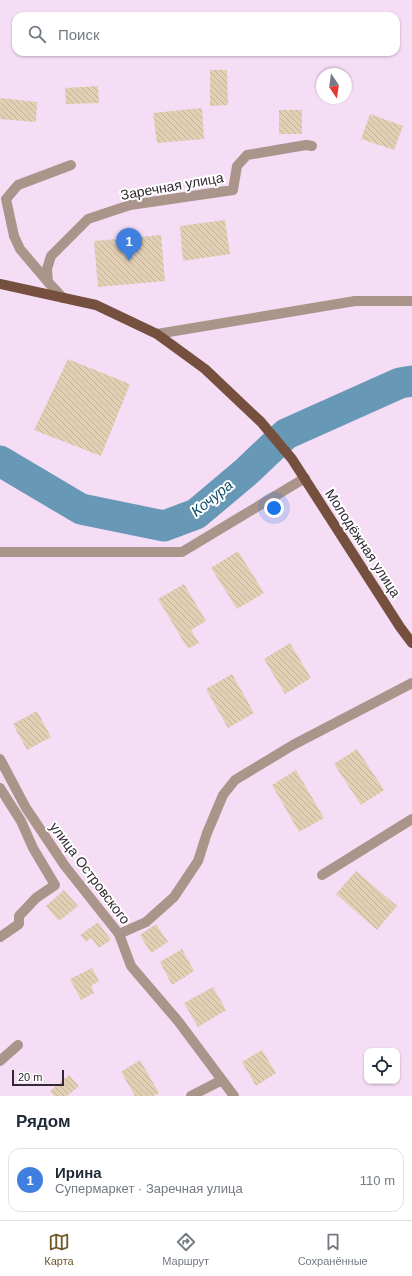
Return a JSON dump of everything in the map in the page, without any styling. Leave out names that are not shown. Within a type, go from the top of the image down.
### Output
[{"type":"main road","name":"Молодёжная улица","points":[[0,284],[96,305],[157,334],[205,368],[261,422],[292,459],[412,643]]},
{"type":"street","name":"Заречная улица","points":[[48,282],[46,269],[51,256],[88,219],[130,205],[233,190],[237,166],[247,155],[306,145],[312,146]]},
{"type":"street","points":[[63,298],[20,249],[14,236],[6,199],[18,185],[71,165]]},
{"type":"street","points":[[157,334],[355,301],[412,301]]},
{"type":"street","points":[[0,552],[182,552],[305,478]]},
{"type":"street","points":[[119,934],[146,922],[174,897],[198,861],[207,833],[223,795],[235,780],[293,745],[412,683]]},
{"type":"street","name":"улица Островского","points":[[0,759],[26,808],[65,866],[119,934],[131,966],[178,1021],[234,1096]]},
{"type":"street","points":[[0,788],[21,821],[33,848],[55,885],[36,898],[19,916],[19,924],[0,937]]},
{"type":"street","points":[[322,875],[412,819]]},
{"type":"street","points":[[0,1061],[18,1045]]},
{"type":"street","points":[[191,1096],[222,1080]]},
{"type":"building","points":[[210,70],[227,70],[228,105],[210,106]]},
{"type":"building","points":[[98,86],[99,103],[66,104],[65,88]]},
{"type":"building","points":[[0,98],[37,102],[36,122],[0,119]]},
{"type":"building","points":[[202,108],[204,139],[157,143],[153,113]]},
{"type":"building","points":[[279,110],[302,110],[302,134],[279,134]]},
{"type":"building","points":[[370,114],[403,126],[394,150],[361,139]]},
{"type":"building","points":[[225,220],[230,254],[183,261],[180,226]]},
{"type":"building","points":[[161,235],[165,281],[98,287],[94,241]]},
{"type":"building","points":[[68,359],[130,384],[101,456],[34,430]]},
{"type":"building","points":[[238,551],[264,593],[237,609],[211,568]]},
{"type":"building","points":[[184,584],[206,621],[191,630],[199,643],[188,649],[158,599]]},
{"type":"building","points":[[290,643],[311,678],[285,694],[264,659]]},
{"type":"building","points":[[232,674],[254,713],[228,728],[206,689]]},
{"type":"building","points":[[37,711],[51,737],[27,750],[13,724]]},
{"type":"building","points":[[357,749],[384,790],[361,805],[334,764]]},
{"type":"building","points":[[296,770],[324,818],[299,832],[272,785]]},
{"type":"building","points":[[356,871],[397,906],[377,930],[336,894]]},
{"type":"building","points":[[64,890],[78,906],[59,921],[46,906]]},
{"type":"building","points":[[98,922],[111,940],[99,948],[91,938],[86,942],[80,935]]},
{"type":"building","points":[[156,924],[168,942],[151,953],[140,935]]},
{"type":"building","points":[[182,949],[194,971],[172,985],[160,962]]},
{"type":"building","points":[[92,968],[99,981],[91,986],[94,993],[81,1000],[70,979]]},
{"type":"building","points":[[213,987],[226,1010],[198,1027],[184,1003]]},
{"type":"building","points":[[262,1050],[276,1073],[256,1086],[242,1062]]},
{"type":"building","points":[[140,1060],[159,1093],[153,1096],[135,1096],[121,1072]]},
{"type":"building","points":[[69,1075],[79,1086],[67,1096],[54,1096],[50,1091]]},
{"type":"waterway","name":"Кочура","points":[[0,461],[81,509],[164,526],[196,514],[247,471],[286,434],[400,383],[412,381]]},
{"type":"place","name":"Ирина","points":[[129,261]]}]
